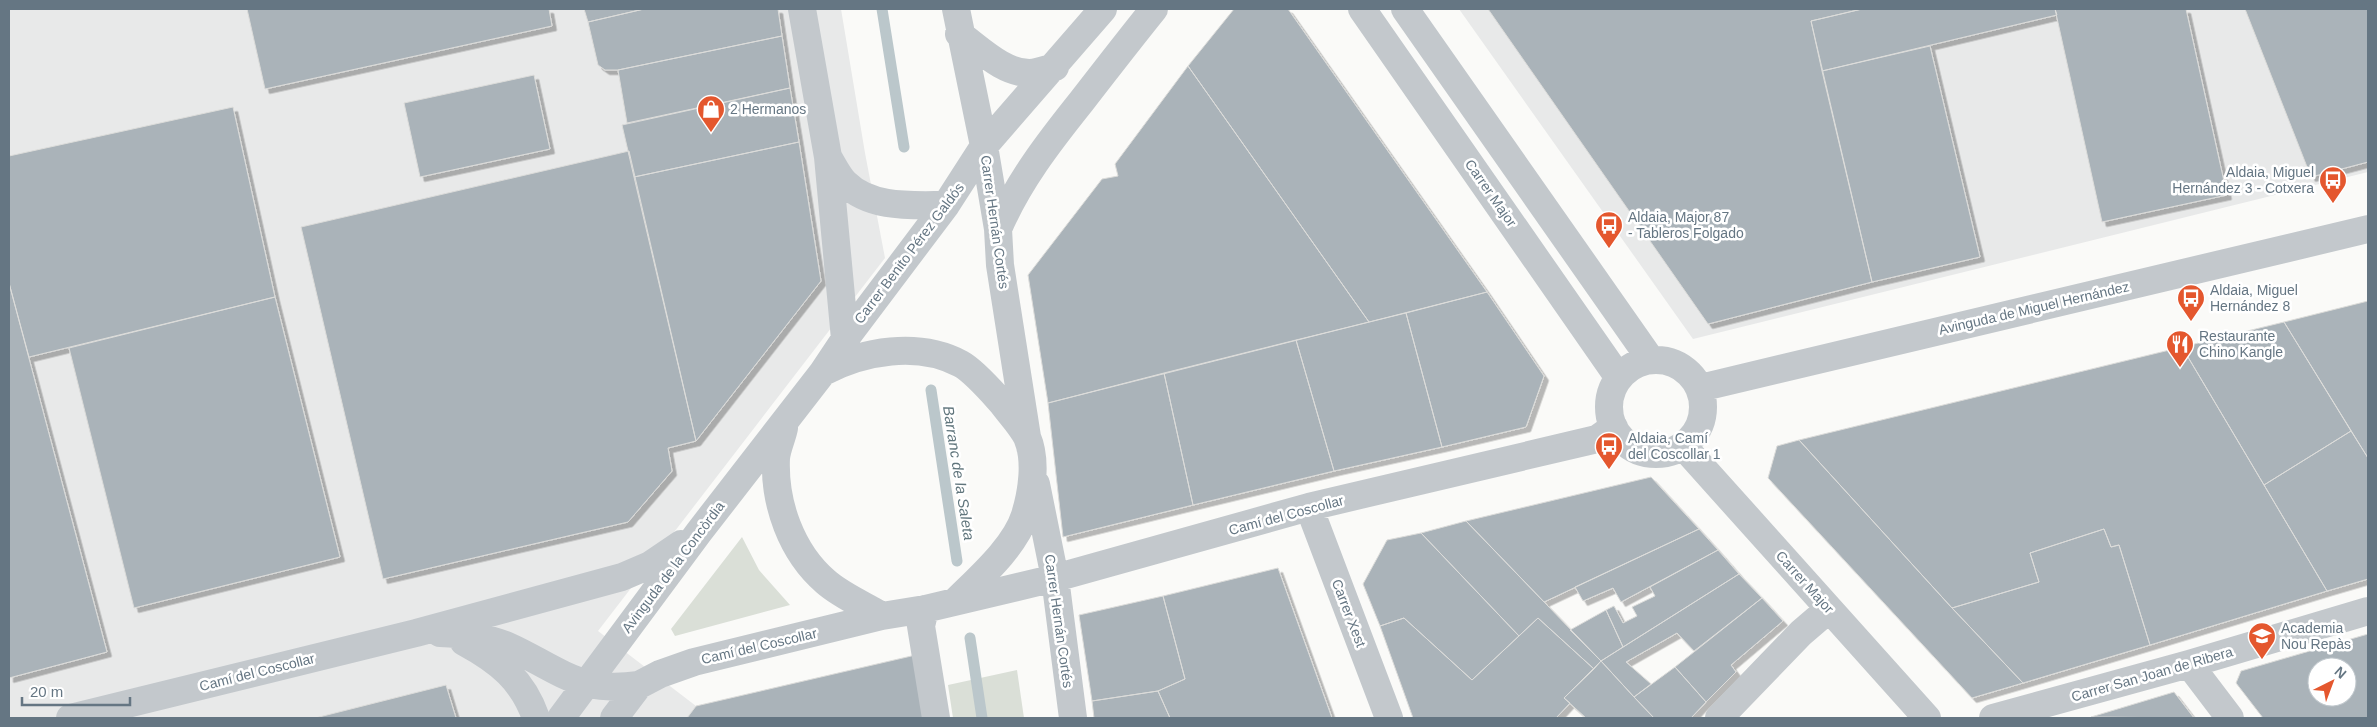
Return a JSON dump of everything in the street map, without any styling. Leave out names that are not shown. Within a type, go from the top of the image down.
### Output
[{"type":"street","points":[[802,9],[828,157],[846,339]]},
{"type":"street","name":"Carrer Benito Pérez Galdós","points":[[823,372],[946,205],[984,146],[1103,9]]},
{"type":"street","points":[[998,229],[1023,179],[1058,130],[1154,9]]},
{"type":"street","name":"Carrer Major","points":[[1362,9],[1619,378]]},
{"type":"street","points":[[1405,9],[1651,360]]},
{"type":"street","points":[[958,21],[994,60],[1014,72],[1032,73],[1054,67]]},
{"type":"street","name":"Carrer Hernán Cortés","points":[[958,21],[984,146],[998,229],[1000,265],[1027,437]]},
{"type":"street","points":[[828,157],[845,183],[866,197],[894,205],[946,205]]},
{"type":"street","name":"Avinguda de Miguel Hernández","points":[[1700,388],[2368,229]]},
{"type":"street","name":"Camí del Coscollar","points":[[882,616],[827,584],[805,562],[791,537],[777,490],[776,456],[788,417],[823,372],[844,361],[870,354],[903,351],[934,355],[962,364],[994,394],[1027,437],[1032,466],[1030,493],[1024,517],[1000,557],[957,600]]},
{"type":"street","points":[[1651,360],[1666,361],[1680,366],[1692,375],[1700,388],[1704,404],[1702,420],[1695,434],[1683,446],[1669,452],[1653,454],[1637,450],[1624,441],[1614,428],[1610,413],[1610,398],[1619,378],[1624,372],[1651,360]]},
{"type":"street","name":"Avinguda de la Concòrdia","points":[[560,718],[699,532],[788,417]]},
{"type":"street","name":"Camí del Coscollar","points":[[416,633],[467,634],[489,639],[511,648],[567,677],[587,684],[618,687],[639,685],[660,674],[694,662],[882,616],[925,609],[1055,578],[1309,507],[1597,439],[1614,428]]},
{"type":"street","name":"Carrer Major","points":[[1683,446],[1927,718]]},
{"type":"street","name":"Carrer Hernán Cortés","points":[[1032,466],[1055,578],[1073,718]]},
{"type":"street","name":"Carrer Xest","points":[[1309,507],[1389,718]]},
{"type":"street","name":"Camí del Coscollar","points":[[70,718],[416,633],[622,578],[650,565],[699,532]]},
{"type":"street","points":[[925,609],[921,626],[936,718]]},
{"type":"street","points":[[1719,718],[1801,633],[1829,609]]},
{"type":"street","name":"Carrer San Joan de Ribera","points":[[1993,718],[2189,664],[2368,611]]},
{"type":"street","points":[[448,633],[478,650],[513,675],[530,700],[536,718]]},
{"type":"street","points":[[2189,664],[2230,718]]},
{"type":"street","name":"Camí del Coscollar","points":[[614,718],[639,685]]},
{"type":"shaded area","points":[[9,9],[841,9],[885,258],[598,631],[696,706],[687,718],[9,718]]},
{"type":"shaded area","points":[[1459,9],[2368,9],[2368,172],[1693,339]]},
{"type":"shaded area","points":[[742,537],[759,570],[790,605],[675,636],[671,629]]},
{"type":"shaded area","points":[[1017,670],[1024,718],[953,718],[948,685]]},
{"type":"building","points":[[247,9],[549,9],[552,26],[265,89]]},
{"type":"building","points":[[584,9],[644,9],[588,22]]},
{"type":"building","points":[[644,9],[778,9],[782,36],[618,70],[605,70],[598,65],[588,22]]},
{"type":"building","points":[[1234,9],[1288,9],[1487,292],[1369,322],[1188,66]]},
{"type":"building","points":[[1488,9],[1862,9],[1811,21],[1872,282],[1708,324]]},
{"type":"building","points":[[1862,9],[2055,9],[2057,15],[1822,71],[1811,21]]},
{"type":"building","points":[[2055,9],[2186,9],[2227,195],[2102,222]]},
{"type":"building","points":[[2245,9],[2368,9],[2368,162],[2311,177]]},
{"type":"building","points":[[782,36],[790,88],[627,123],[618,70]]},
{"type":"building","points":[[1930,46],[1980,257],[1872,282],[1822,71]]},
{"type":"building","points":[[1188,66],[1369,322],[1048,403],[1028,275],[1102,179],[1118,176],[1115,164]]},
{"type":"building","points":[[534,75],[550,149],[420,177],[404,103]]},
{"type":"building","name":"2 Hermanos","points":[[790,88],[799,142],[634,177],[622,125]]},
{"type":"building","points":[[233,107],[275,297],[29,357],[9,283],[9,156]]},
{"type":"building","points":[[799,142],[821,281],[696,441],[634,177]]},
{"type":"building","points":[[629,151],[696,441],[668,448],[672,471],[628,522],[383,579],[301,227]]},
{"type":"building","points":[[9,283],[107,652],[9,678]]},
{"type":"building","points":[[1487,292],[1544,376],[1526,427],[1442,447],[1406,313]]},
{"type":"building","points":[[275,297],[340,557],[134,608],[69,348]]},
{"type":"building","points":[[2368,301],[2368,458],[2284,322]]},
{"type":"building","points":[[1406,313],[1442,447],[1334,471],[1296,340]]},
{"type":"building","points":[[2284,322],[2351,431],[2264,485],[2182,347]]},
{"type":"building","points":[[1296,340],[1334,471],[1193,505],[1164,373]]},
{"type":"building","points":[[2182,347],[2327,591],[2150,645],[2119,545],[2111,547],[2104,529],[2030,553],[2039,582],[1952,608],[1799,440]]},
{"type":"building","points":[[1164,373],[1193,505],[1063,537],[1048,403]]},
{"type":"building","points":[[2351,431],[2368,458],[2368,579],[2327,591],[2264,485]]},
{"type":"building","points":[[1799,440],[2023,683],[1972,698],[1768,478],[1777,446]]},
{"type":"building","points":[[1651,477],[1699,529],[1544,602],[1466,521]]},
{"type":"building","points":[[1466,521],[1601,661],[1594,669],[1538,618],[1519,636],[1421,533]]},
{"type":"building","points":[[1699,529],[1718,550],[1621,602],[1613,588],[1583,601],[1575,587]]},
{"type":"building","points":[[2104,529],[2111,547],[2119,545],[2150,645],[2023,683],[1952,608],[2039,582],[2030,553]]},
{"type":"building","points":[[1421,533],[1519,636],[1472,680],[1404,618],[1380,626],[1363,584],[1387,540]]},
{"type":"building","points":[[1718,550],[1739,574],[1623,647],[1606,610],[1614,606],[1623,623],[1637,616],[1632,607],[1655,596],[1650,587]]},
{"type":"building","points":[[1278,568],[1332,718],[1170,718],[1158,691],[1185,679],[1163,596]]},
{"type":"building","points":[[1739,574],[1762,598],[1694,651],[1677,633],[1626,662],[1651,684],[1634,697],[1601,661]]},
{"type":"building","points":[[1163,596],[1185,679],[1158,691],[1092,701],[1079,615]]},
{"type":"building","points":[[1762,598],[1783,621],[1731,665],[1736,672],[1706,702],[1675,667]]},
{"type":"building","points":[[1606,610],[1623,647],[1601,661],[1570,630]]},
{"type":"building","points":[[1404,618],[1472,680],[1538,618],[1594,669],[1564,698],[1570,703],[1556,718],[1413,718],[1380,626]]},
{"type":"building","points":[[2368,634],[2368,718],[2263,718],[2236,683],[2241,671]]},
{"type":"building","points":[[920,654],[930,718],[687,718],[696,706]]},
{"type":"building","points":[[1601,661],[1654,718],[1586,718],[1564,698]]},
{"type":"building","points":[[1675,667],[1706,702],[1691,718],[1654,718],[1634,697]]},
{"type":"building","points":[[446,685],[456,718],[315,718]]},
{"type":"building","points":[[1158,691],[1170,718],[1094,718],[1092,701]]},
{"type":"building","points":[[2174,692],[2194,718],[2091,717]]},
{"type":"waterway","name":"Barranc de la Saleta","points":[[882,9],[904,147]]},
{"type":"waterway","name":"Barranc de la Saleta","points":[[931,390],[957,561]]},
{"type":"waterway","name":"Barranc de la Saleta","points":[[970,638],[982,718]]},
{"type":"place","name":"2 Hermanos","points":[[711,133]]},
{"type":"place","name":"Aldaia, Miguel Hernández 3 - Cotxera","points":[[2333,204]]},
{"type":"place","name":"Aldaia, Major 87 - Tableros Folgado","points":[[1609,249]]},
{"type":"place","name":"Aldaia, Miguel Hernández 8","points":[[2191,322]]},
{"type":"place","name":"Restaurante Chino Kangle","points":[[2180,368]]},
{"type":"place","name":"Aldaia, Camí del Coscollar 1","points":[[1609,470]]},
{"type":"place","name":"Academia Nou Repàs","points":[[2262,660]]}]
